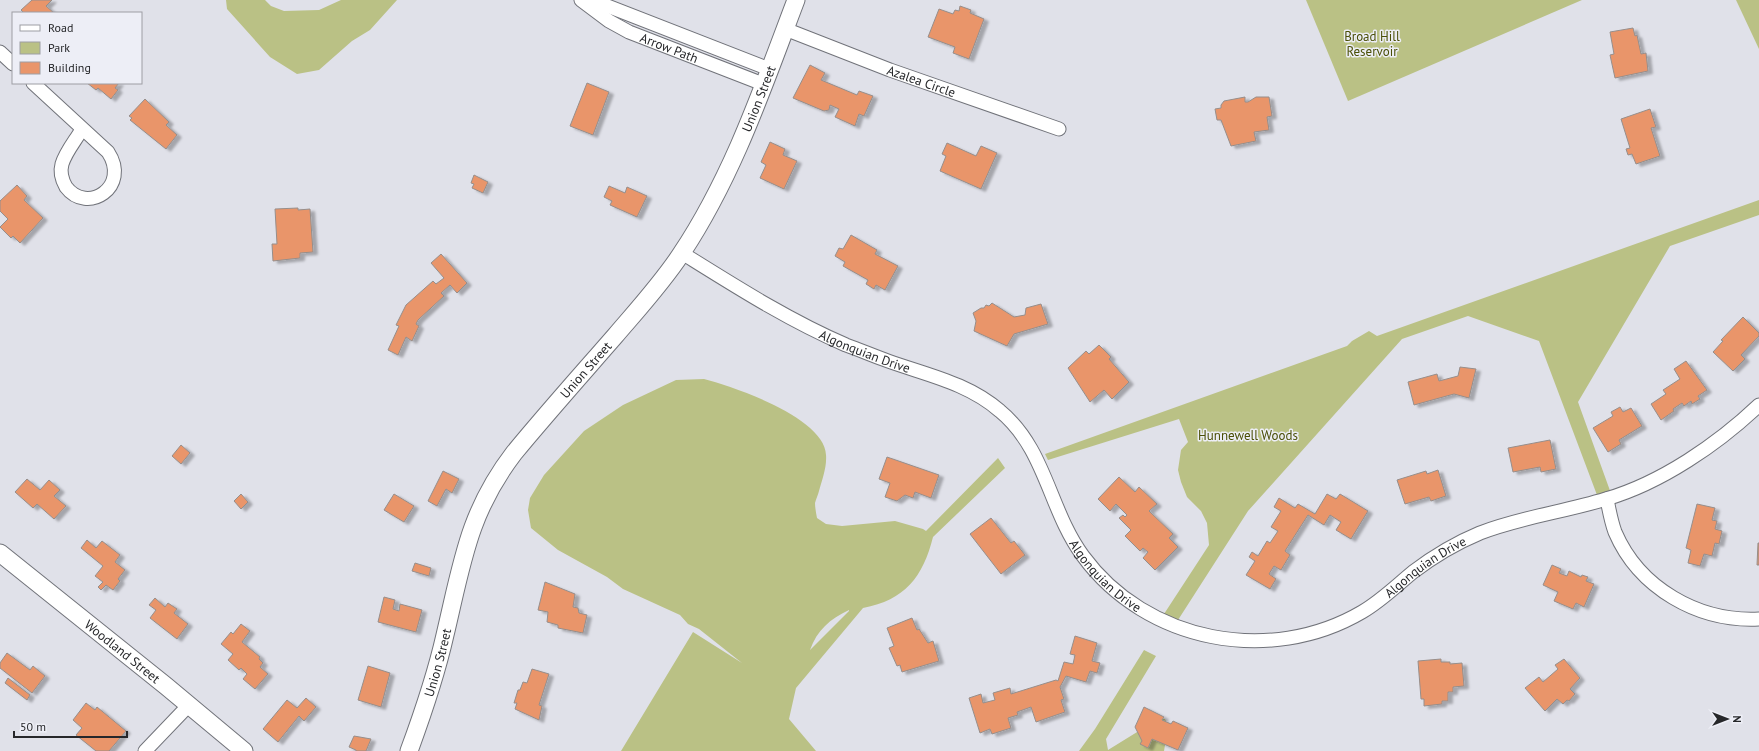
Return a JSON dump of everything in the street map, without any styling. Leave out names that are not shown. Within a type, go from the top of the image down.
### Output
[{"type":"street","name":"Arrow Path","points":[[581,0],[609,21],[629,32],[766,77]]},
{"type":"street","name":"Arrow Path","points":[[592,0],[766,77]]},
{"type":"street","name":"Union Street","points":[[409,751],[439,659],[462,557],[478,511],[488,491],[499,472],[518,448],[650,295],[682,253],[727,173],[796,0]]},
{"type":"street","name":"Azalea Circle","points":[[784,29],[890,70],[1059,129]]},
{"type":"street","points":[[0,52],[12,63]]},
{"type":"street","points":[[34,84],[108,152],[113,160],[115,169],[114,179],[110,187],[102,195],[94,198],[84,198],[69,190],[64,183],[61,174],[62,164],[82,129]]},
{"type":"street","name":"Algonquian Drive","points":[[682,253],[770,306],[819,332],[887,361],[959,385],[996,407],[1012,422],[1032,449],[1041,465],[1070,536],[1092,568],[1106,582],[1137,606],[1171,626],[1212,638],[1234,641],[1292,638],[1329,628],[1365,610],[1432,558],[1468,538],[1512,522],[1607,499],[1648,482],[1687,461],[1720,438],[1759,405]]},
{"type":"street","points":[[1607,499],[1614,530],[1621,544],[1630,559],[1654,585],[1686,606],[1704,612],[1723,617],[1746,620],[1759,619]]},
{"type":"street","name":"Woodland Street","points":[[0,553],[244,751]]},
{"type":"street","points":[[145,751],[188,705]]},
{"type":"green space","points":[[226,0],[265,0],[271,6],[284,11],[319,10],[341,0],[397,0],[370,30],[352,41],[319,70],[297,74],[270,57],[227,9]]},
{"type":"green space","name":"Broad Hill Reservoir","points":[[1306,0],[1582,0],[1348,101]]},
{"type":"green space","points":[[1736,0],[1759,0],[1759,49]]},
{"type":"green space","name":"Hunnewell Woods","points":[[1759,200],[1759,215],[1670,246],[1578,402],[1613,499],[1600,503],[1539,341],[1468,316],[1402,339],[1248,511],[1178,620],[1164,614],[1209,545],[1207,523],[1201,511],[1187,497],[1178,470],[1181,450],[1188,442],[1179,419],[1048,460],[1045,454],[1347,346],[1352,341],[1369,331],[1377,336]]},
{"type":"green space","points":[[704,379],[736,389],[776,406],[795,417],[811,429],[822,441],[826,455],[824,473],[815,503],[817,518],[826,524],[842,526],[895,521],[926,531],[998,458],[1005,468],[933,537],[924,564],[918,575],[910,584],[901,593],[890,599],[863,608],[796,688],[789,719],[816,751],[621,751],[693,632],[742,663],[699,629],[688,624],[680,615],[623,589],[607,577],[558,550],[531,528],[528,510],[530,498],[544,475],[584,431],[623,405],[676,380]],"holes":[[[849,611],[810,650],[820,631],[830,621]]]},
{"type":"green space","points":[[1144,650],[1156,656],[1106,739],[1108,750],[1142,729],[1152,718],[1165,719],[1168,727],[1164,751],[1079,751],[1095,729]]},
{"type":"building","points":[[32,0],[52,0],[46,6],[53,12],[23,12],[21,10]]},
{"type":"building","points":[[960,6],[971,10],[970,13],[984,19],[969,59],[953,53],[955,47],[928,37],[939,9],[953,14],[955,10],[959,11]]},
{"type":"building","points":[[1633,28],[1635,36],[1637,35],[1641,54],[1646,53],[1648,71],[1615,78],[1610,55],[1614,54],[1610,32]]},
{"type":"building","points":[[810,65],[825,73],[821,80],[857,95],[859,91],[873,96],[864,116],[859,114],[855,126],[835,117],[839,109],[830,105],[829,110],[824,111],[793,98]]},
{"type":"building","points":[[587,83],[609,92],[593,135],[570,126]]},
{"type":"building","points":[[88,84],[118,84],[115,88],[118,90],[111,99],[98,88],[96,90]]},
{"type":"building","points":[[1245,97],[1245,102],[1248,102],[1256,97],[1269,97],[1272,116],[1267,117],[1269,130],[1254,132],[1256,141],[1231,146],[1221,120],[1217,120],[1215,109],[1221,108],[1224,101]]},
{"type":"building","points":[[145,99],[169,122],[166,125],[177,135],[166,149],[130,120],[132,118],[129,116]]},
{"type":"building","points":[[1650,109],[1656,127],[1651,128],[1660,156],[1636,164],[1632,154],[1628,155],[1626,149],[1630,148],[1621,119]]},
{"type":"building","points":[[770,142],[785,149],[783,155],[797,161],[784,189],[760,178],[766,165],[761,162]]},
{"type":"building","points":[[947,143],[976,156],[981,146],[997,153],[981,189],[940,171],[946,156],[942,154]]},
{"type":"building","points":[[474,175],[488,182],[483,193],[472,188],[474,184],[471,183]]},
{"type":"building","points":[[17,185],[27,196],[24,200],[43,218],[20,243],[13,236],[11,238],[0,227],[8,219],[0,211],[0,201]]},
{"type":"building","points":[[609,186],[625,193],[627,187],[647,196],[637,217],[610,205],[612,201],[604,197]]},
{"type":"building","points":[[298,208],[298,210],[310,209],[313,252],[300,253],[300,258],[273,261],[272,244],[277,244],[275,209]]},
{"type":"building","points":[[851,235],[877,250],[875,254],[898,266],[885,290],[876,285],[874,289],[866,284],[868,280],[843,266],[845,262],[835,256],[839,248],[843,249]]},
{"type":"building","points":[[441,254],[467,283],[457,293],[450,285],[441,293],[444,296],[418,320],[416,324],[419,326],[412,341],[406,337],[398,355],[388,350],[399,326],[396,325],[406,305],[433,281],[436,284],[444,278],[431,263]]},
{"type":"building","points":[[992,303],[1014,317],[1025,315],[1026,308],[1041,304],[1048,324],[1014,334],[1007,346],[974,331],[976,321],[973,313],[981,308],[984,308],[986,305],[989,306]]},
{"type":"building","points":[[1743,317],[1759,333],[1759,336],[1741,355],[1745,359],[1733,371],[1713,352],[1723,341],[1721,340]]},
{"type":"building","points":[[1099,345],[1111,357],[1109,359],[1129,382],[1112,399],[1104,390],[1090,402],[1068,368],[1086,351],[1089,354]]},
{"type":"building","points":[[1686,361],[1707,390],[1698,396],[1700,399],[1692,404],[1691,401],[1684,406],[1682,403],[1661,420],[1651,404],[1666,394],[1663,390],[1680,379],[1674,369]]},
{"type":"building","points":[[1460,367],[1476,369],[1469,398],[1454,394],[1414,405],[1408,382],[1437,374],[1439,381],[1458,376]]},
{"type":"building","points":[[1620,407],[1623,412],[1631,408],[1642,426],[1619,440],[1621,444],[1608,452],[1593,428],[1613,416],[1611,412]]},
{"type":"building","points":[[1550,440],[1556,469],[1541,472],[1540,467],[1513,472],[1508,448]]},
{"type":"building","points":[[181,445],[190,453],[181,464],[172,456]]},
{"type":"building","points":[[887,457],[939,475],[931,498],[915,492],[913,498],[905,495],[897,501],[885,497],[890,483],[879,479]]},
{"type":"building","points":[[1438,470],[1446,496],[1431,501],[1429,497],[1405,504],[1397,480],[1426,471],[1427,474]]},
{"type":"building","points":[[443,471],[459,479],[452,493],[446,489],[437,506],[428,501]]},
{"type":"building","points":[[1119,477],[1135,492],[1139,487],[1157,504],[1149,511],[1173,534],[1169,538],[1178,547],[1155,570],[1143,558],[1148,552],[1143,548],[1140,551],[1125,536],[1131,530],[1119,518],[1123,515],[1125,517],[1127,515],[1116,504],[1110,511],[1098,499]]},
{"type":"building","points":[[27,479],[40,490],[49,480],[60,490],[54,496],[66,506],[54,519],[37,504],[33,508],[15,492]]},
{"type":"building","points":[[241,494],[248,502],[241,509],[234,501]]},
{"type":"building","points":[[394,494],[414,506],[404,522],[384,510]]},
{"type":"building","points":[[1327,494],[1336,499],[1340,494],[1368,511],[1351,539],[1336,530],[1341,522],[1330,515],[1324,525],[1308,515],[1285,551],[1290,555],[1281,570],[1274,566],[1269,574],[1276,579],[1270,589],[1246,575],[1255,561],[1249,557],[1252,552],[1258,556],[1267,541],[1270,543],[1278,531],[1271,527],[1281,511],[1274,507],[1279,498],[1295,508],[1298,504],[1315,514]]},
{"type":"building","points":[[1697,504],[1715,508],[1712,520],[1717,521],[1715,529],[1722,531],[1719,544],[1715,543],[1712,556],[1704,554],[1700,566],[1688,563],[1691,550],[1686,548]]},
{"type":"building","points":[[991,518],[1011,543],[1014,541],[1025,555],[1001,574],[970,534]]},
{"type":"building","points":[[87,540],[96,548],[102,541],[120,555],[115,562],[125,570],[118,579],[120,581],[113,590],[106,585],[101,590],[98,587],[103,582],[95,576],[103,566],[81,548]]},
{"type":"building","points":[[1758,543],[1759,565],[1757,565]]},
{"type":"building","points":[[415,563],[431,568],[429,576],[412,571]]},
{"type":"building","points":[[1552,565],[1561,569],[1559,573],[1567,576],[1569,571],[1581,577],[1582,575],[1588,577],[1586,581],[1594,584],[1584,607],[1576,603],[1573,609],[1554,601],[1558,592],[1543,585]]},
{"type":"building","points":[[545,582],[575,594],[573,607],[578,608],[579,613],[587,615],[583,633],[558,628],[558,625],[547,622],[548,612],[538,610]]},
{"type":"building","points":[[384,597],[395,600],[393,609],[399,611],[400,604],[422,610],[416,632],[378,622]]},
{"type":"building","points":[[155,598],[165,607],[168,603],[177,609],[174,613],[188,624],[177,639],[150,618],[156,610],[149,605]]},
{"type":"building","points":[[912,618],[917,630],[919,629],[928,643],[933,641],[939,661],[902,672],[900,665],[897,666],[889,648],[894,646],[887,628]]},
{"type":"building","points":[[241,624],[250,631],[242,642],[260,657],[259,659],[263,663],[260,667],[268,674],[255,689],[243,679],[247,674],[241,668],[239,670],[228,660],[233,654],[221,644],[231,632],[233,634]]},
{"type":"building","points":[[1075,636],[1097,643],[1092,661],[1100,663],[1097,673],[1090,671],[1086,682],[1066,676],[1060,687],[1064,699],[1061,700],[1065,712],[1036,722],[1031,707],[1017,712],[1018,715],[1008,718],[1011,728],[992,734],[990,729],[980,733],[969,698],[981,694],[983,703],[995,700],[993,693],[1010,688],[1011,694],[1056,680],[1058,681],[1064,662],[1073,664],[1075,655],[1070,654]]},
{"type":"building","points":[[7,653],[30,670],[33,666],[45,676],[32,693],[0,668],[0,663]]},
{"type":"building","points":[[1441,659],[1441,662],[1450,662],[1450,664],[1462,663],[1464,686],[1453,687],[1453,692],[1448,692],[1448,701],[1442,701],[1442,704],[1424,706],[1424,699],[1421,699],[1418,661]]},
{"type":"building","points":[[1564,659],[1580,678],[1570,689],[1575,694],[1569,701],[1567,700],[1563,704],[1557,699],[1545,711],[1525,688],[1539,677],[1543,682],[1558,669],[1555,665]]},
{"type":"building","points":[[368,666],[390,673],[381,707],[358,700]]},
{"type":"building","points":[[532,669],[549,674],[539,705],[542,706],[539,720],[515,709],[517,703],[514,703],[518,690],[520,690],[523,682],[527,683]]},
{"type":"building","points":[[8,678],[30,695],[27,700],[5,683]]},
{"type":"building","points":[[306,698],[316,707],[304,721],[299,716],[278,742],[263,729],[287,700],[297,708]]},
{"type":"building","points":[[86,703],[95,710],[97,707],[126,731],[109,751],[96,751],[76,735],[82,728],[73,720]]},
{"type":"building","points":[[1144,707],[1164,717],[1162,720],[1171,724],[1173,721],[1188,728],[1178,750],[1152,739],[1148,748],[1140,744],[1142,741],[1135,727]]},
{"type":"building","points":[[354,736],[371,739],[366,751],[356,751],[349,747]]}]
